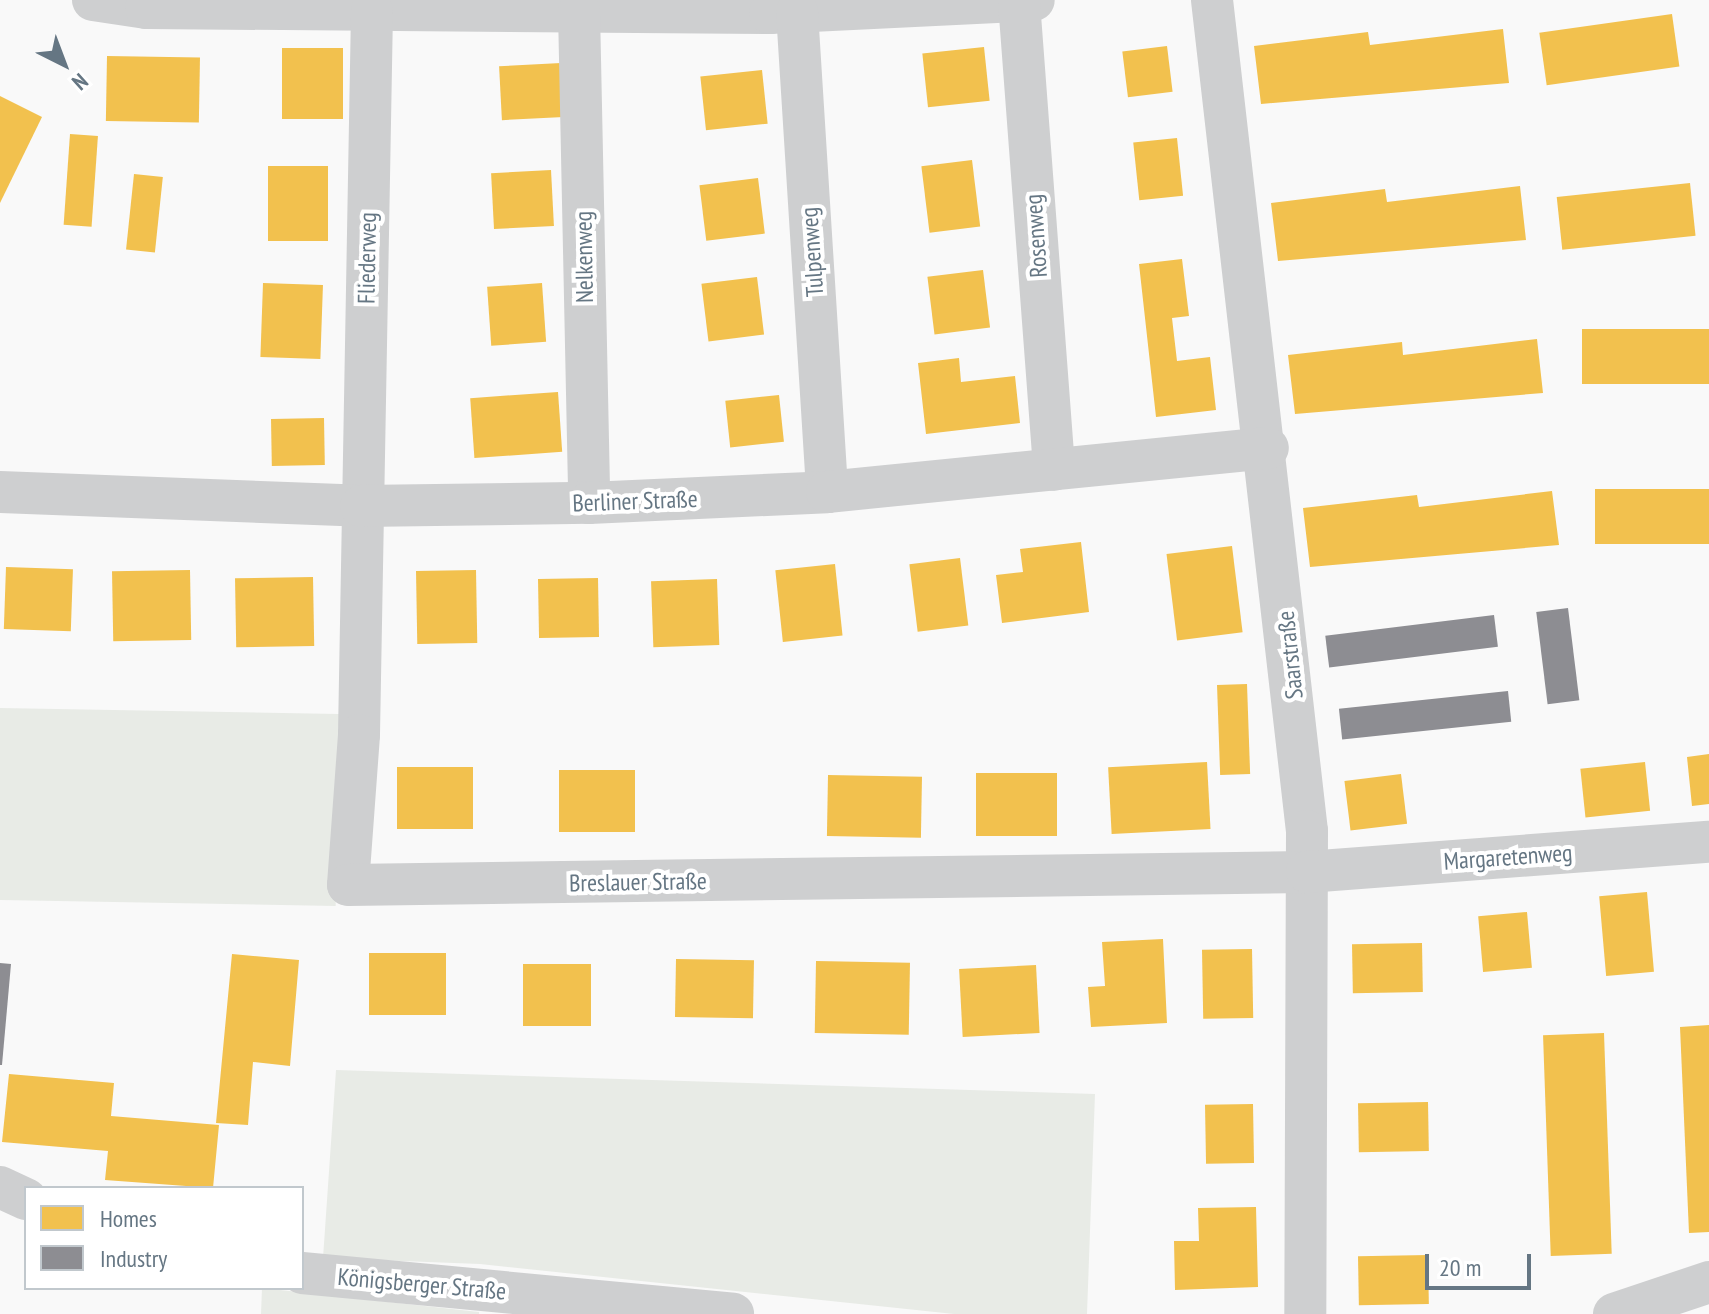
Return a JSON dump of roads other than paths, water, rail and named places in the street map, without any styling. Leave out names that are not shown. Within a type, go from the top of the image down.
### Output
[{"type":"street","points":[[93,0],[146,8],[797,12],[1027,1]]},
{"type":"street","name":"Saarstraße","points":[[1212,0],[1268,448],[1307,872],[1305,1314]]},
{"type":"street","name":"Rosenweg","points":[[1027,1],[1054,470]]},
{"type":"street","name":"Fliederweg","points":[[361,506],[372,11]]},
{"type":"street","name":"Nelkenweg","points":[[579,11],[589,503]]},
{"type":"street","name":"Tulpenweg","points":[[797,12],[827,492]]},
{"type":"street","name":"Berliner Straße","points":[[0,492],[361,506],[589,503],[827,492],[1268,448]]},
{"type":"street","name":"Breslauer Straße","points":[[361,506],[359,735],[348,885],[1307,872]]},
{"type":"street","name":"Margaretenweg","points":[[1307,872],[1709,842]]},
{"type":"street","points":[[0,1187],[24,1198]]},
{"type":"street","name":"Königsberger Straße","points":[[304,1273],[494,1302],[733,1314]]},
{"type":"street","points":[[1614,1314],[1709,1282]]}]
